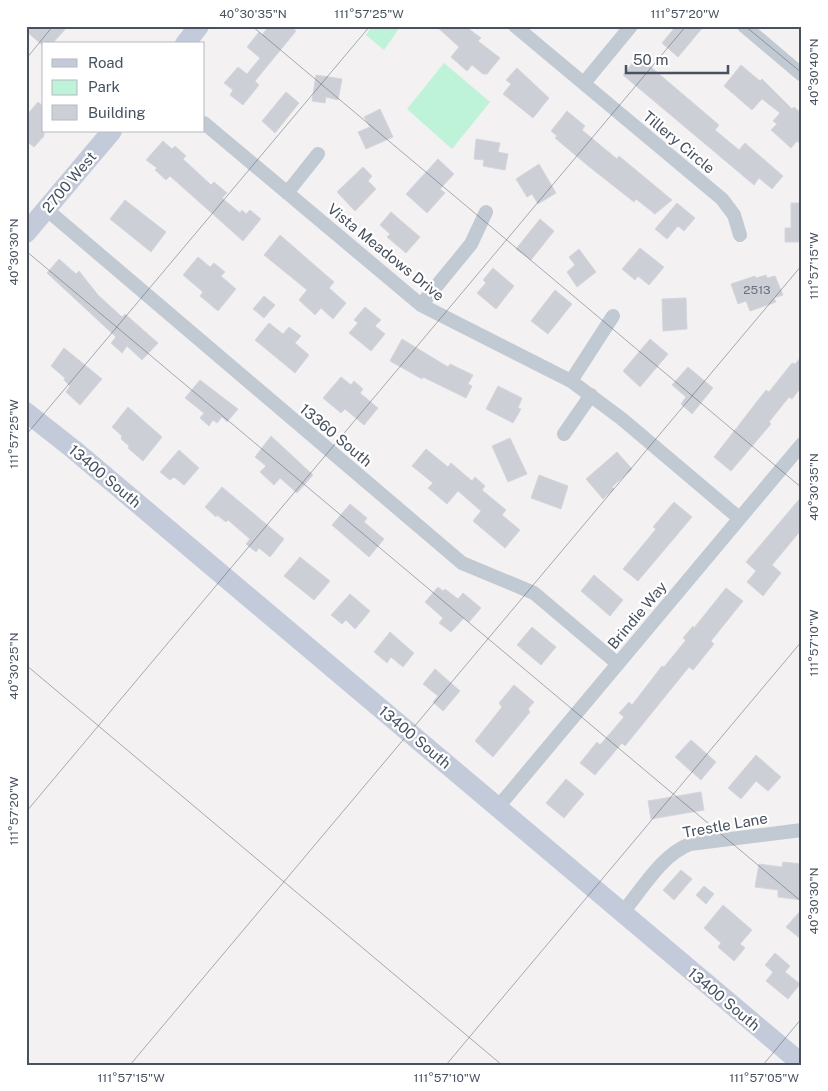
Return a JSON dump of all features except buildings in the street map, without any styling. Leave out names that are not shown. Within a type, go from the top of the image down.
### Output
[{"type":"street","points":[[187,42],[200,26]]},
{"type":"street","name":"Tillery Circle","points":[[515,26],[722,198],[734,215],[740,236]]},
{"type":"street","points":[[584,83],[631,26]]},
{"type":"street","points":[[744,26],[802,75]]},
{"type":"street","name":"Vista Meadows Drive","points":[[205,124],[421,305],[571,381],[592,395],[740,518]]},
{"type":"street","name":"2700 West","points":[[26,233],[111,132]]},
{"type":"street","points":[[287,193],[318,154]]},
{"type":"street","name":"13360 South","points":[[46,209],[462,563],[534,593],[618,664]]},
{"type":"street","points":[[421,305],[471,244],[486,212]]},
{"type":"street","points":[[571,381],[613,316]]},
{"type":"street","points":[[564,434],[592,395]]},
{"type":"street","name":"13400 South","points":[[26,412],[74,449],[802,1064]]},
{"type":"street","name":"Brindie Way","points":[[498,807],[802,444]]},
{"type":"street","name":"Trestle Lane","points":[[622,913],[667,859],[690,844],[802,830]]},
{"type":"green space","points":[[372,26],[400,27],[384,50],[366,35]]},
{"type":"green space","points":[[444,63],[490,102],[452,149],[407,109]]}]
